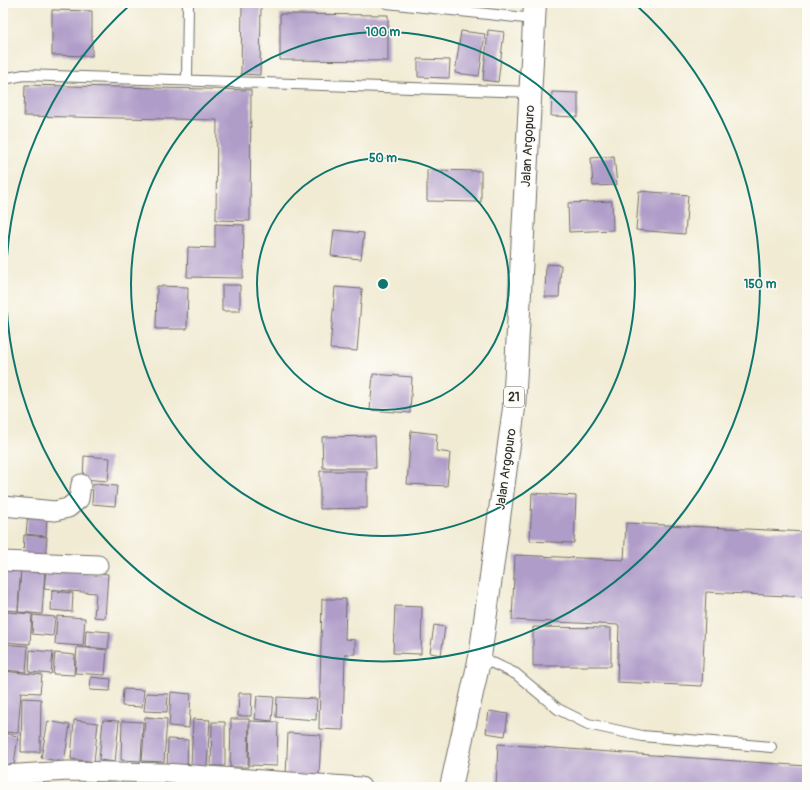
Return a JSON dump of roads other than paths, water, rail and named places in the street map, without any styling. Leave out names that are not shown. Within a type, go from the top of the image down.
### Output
[{"type":"highway","name":"Jalan Argopuro","points":[[451,787],[480,656],[514,408],[534,11]]},
{"type":"street","points":[[3,506],[55,511],[68,508],[79,499],[81,484]]},
{"type":"street","points":[[3,561],[98,564]]},
{"type":"street","points":[[3,775],[68,771],[165,773],[361,787]]},
{"type":"lane","points":[[187,80],[188,3]]},
{"type":"lane","points":[[387,3],[534,11]]},
{"type":"lane","points":[[3,79],[24,75],[531,92]]},
{"type":"lane","points":[[480,656],[516,674],[558,709],[588,724],[642,736],[771,747]]}]
